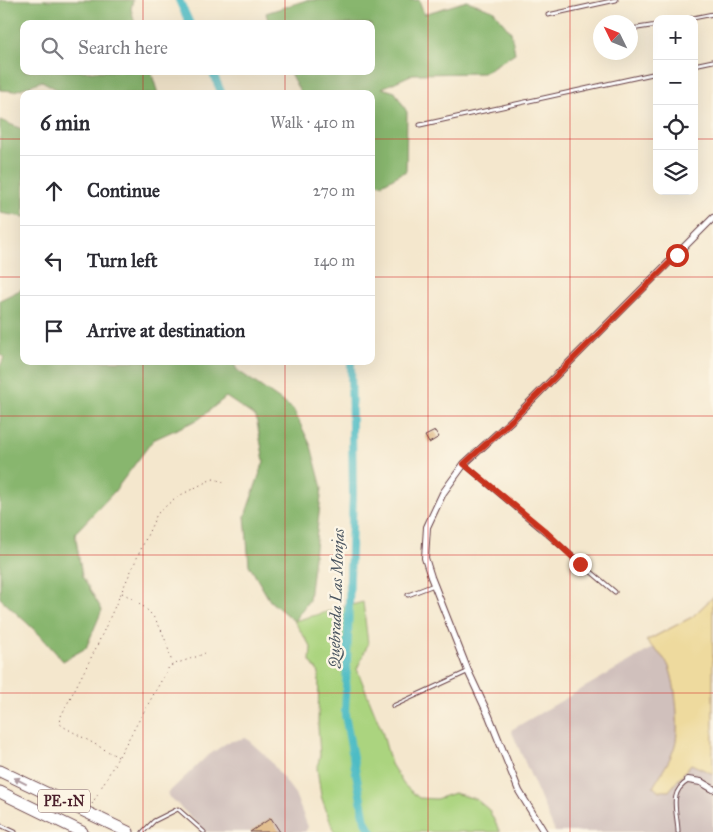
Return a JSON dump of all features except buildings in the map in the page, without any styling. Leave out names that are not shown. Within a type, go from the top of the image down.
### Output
[{"type":"highway","name":"PE-1N","points":[[0,771],[128,832]]},
{"type":"highway","name":"PE-1N","points":[[0,792],[80,831]]},
{"type":"street","points":[[544,832],[522,797],[489,716],[468,671],[434,585],[425,558],[427,527],[443,493],[464,464],[512,420],[713,218]]},
{"type":"street","points":[[688,780],[701,782],[713,789]]},
{"type":"lane","points":[[548,15],[616,0]]},
{"type":"lane","points":[[698,17],[713,14]]},
{"type":"lane","points":[[638,28],[653,26]]},
{"type":"lane","points":[[698,64],[713,61]]},
{"type":"lane","points":[[420,124],[653,74]]},
{"type":"lane","points":[[464,464],[615,592]]},
{"type":"lane","points":[[408,596],[434,585]]},
{"type":"lane","points":[[393,706],[468,671]]},
{"type":"lane","points":[[678,832],[674,800],[678,788],[688,780]]},
{"type":"lane","points":[[143,832],[154,822],[178,809],[204,832]]},
{"type":"lane","points":[[0,825],[15,832]]},
{"type":"path","points":[[118,757],[60,724],[61,716],[157,514],[175,498],[210,480],[224,482]]},
{"type":"path","points":[[87,813],[149,700],[172,664],[165,635],[157,621],[140,602],[121,593]]},
{"type":"path","points":[[172,664],[187,662],[206,653]]},
{"type":"shaded area","points":[[713,613],[713,832],[555,832],[511,730]]},
{"type":"shaded area","points":[[246,738],[268,758],[295,794],[308,827],[305,832],[206,832],[167,794],[206,757],[228,742]]},
{"type":"green space","points":[[0,0],[133,0],[131,9],[134,20],[20,20],[20,75],[152,75],[157,90],[58,90],[42,81],[15,91],[0,90]]},
{"type":"green space","points":[[307,0],[419,0],[424,14],[467,1],[493,10],[511,32],[515,53],[483,73],[413,74],[382,88],[395,92],[407,112],[406,171],[382,184],[375,183],[375,90],[299,90],[291,75],[375,75],[375,20],[268,20],[266,13]]},
{"type":"green space","points":[[0,120],[20,128],[20,216],[0,213]]},
{"type":"green space","points":[[20,290],[20,365],[235,365],[237,370],[293,409],[311,446],[322,488],[309,600],[294,621],[270,601],[249,565],[245,516],[264,461],[256,417],[226,397],[199,419],[153,440],[114,492],[75,533],[82,576],[102,610],[86,648],[63,661],[40,635],[0,598],[0,367],[4,357],[0,355],[0,300]]},
{"type":"green space","points":[[363,602],[368,644],[357,669],[382,731],[391,764],[404,785],[419,798],[436,799],[454,793],[476,799],[489,810],[500,832],[334,832],[321,796],[317,768],[320,755],[318,726],[319,673],[310,661],[311,647],[294,621]]},
{"type":"sand","points":[[713,597],[713,774],[691,764],[669,791],[659,791],[653,787],[675,745],[677,728],[676,706],[674,684],[669,667],[662,656],[646,641],[692,617]]},
{"type":"waterway","name":"Quebrada Las Monjas","points":[[179,0],[188,20]]},
{"type":"waterway","name":"Quebrada Las Monjas","points":[[214,75],[220,90]]},
{"type":"waterway","name":"Quebrada Las Monjas","points":[[351,365],[353,494],[345,715],[365,821],[372,832]]},
{"type":"route","points":[[580,564],[544,530],[464,464],[512,420],[677,255]]}]
